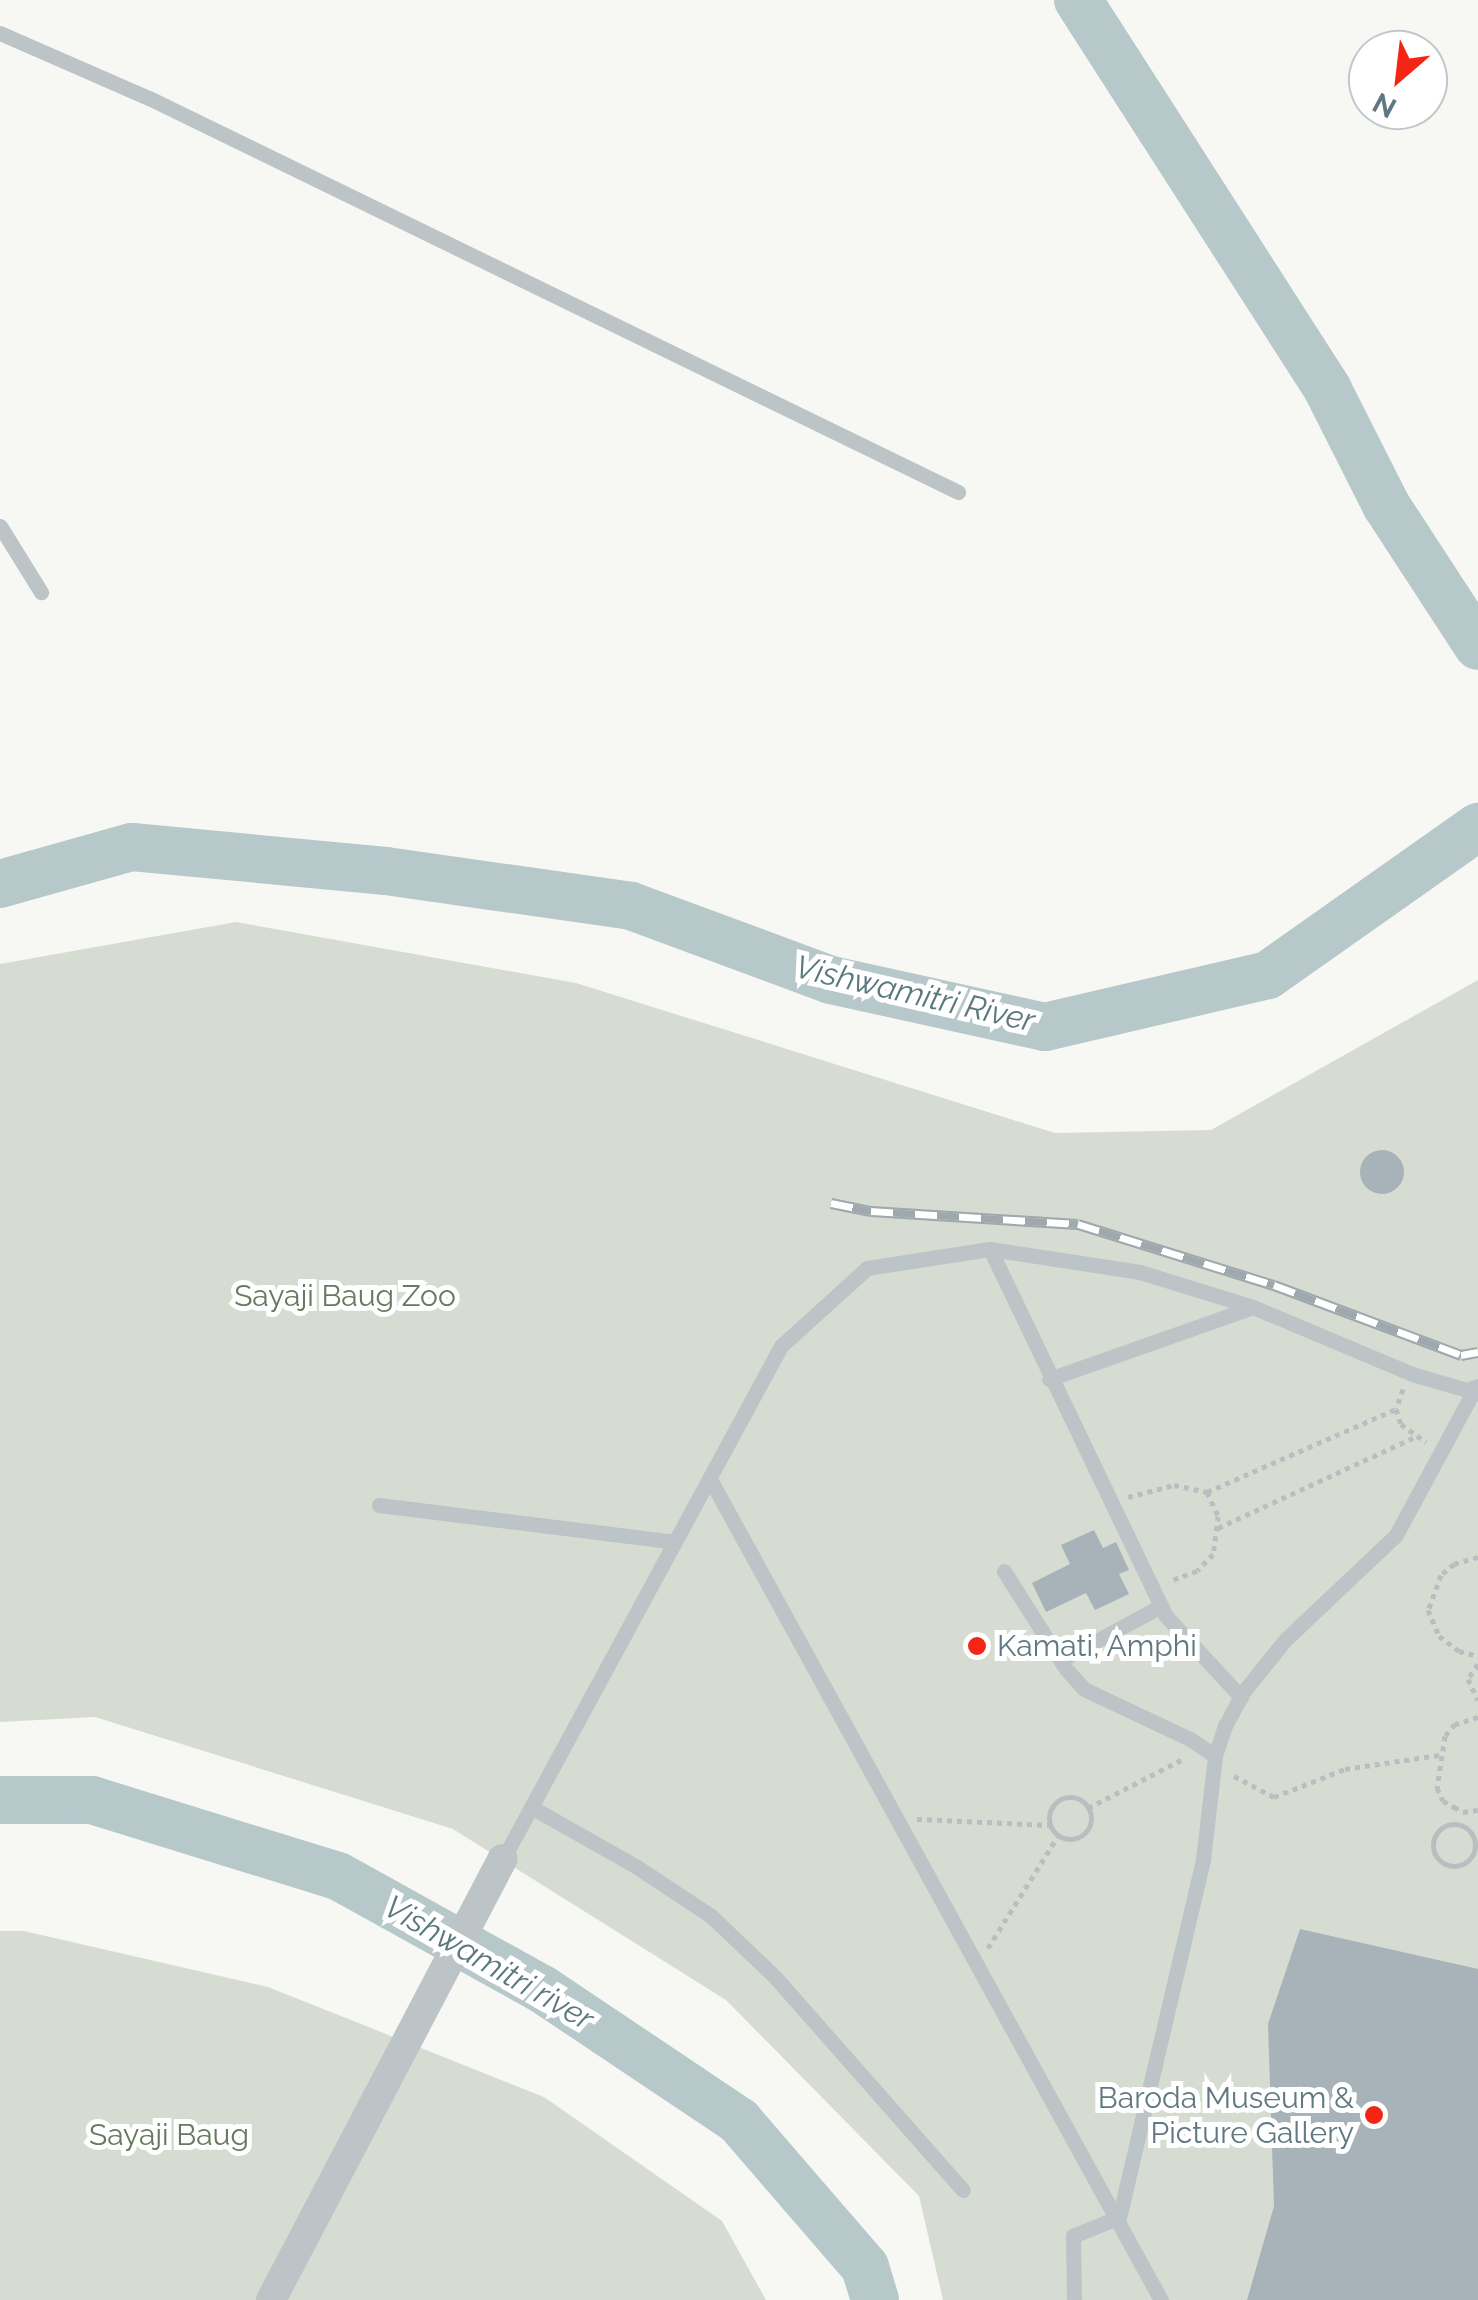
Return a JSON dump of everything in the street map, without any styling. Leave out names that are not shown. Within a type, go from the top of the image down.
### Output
[{"type":"street","points":[[271,2300],[502,1859]]},
{"type":"lane","points":[[0,32],[149,98],[958,492]]},
{"type":"lane","points":[[0,526],[42,592]]},
{"type":"lane","points":[[990,1249],[1161,1606],[1241,1696]]},
{"type":"lane","points":[[502,1859],[781,1346],[867,1268],[990,1249],[1140,1272],[1252,1307],[1412,1374],[1467,1390],[1477,1387]]},
{"type":"lane","points":[[1049,1379],[1207,1327],[1252,1307]]},
{"type":"lane","points":[[1119,2217],[1203,1860],[1211,1757],[1241,1696],[1285,1640],[1396,1536],[1477,1387]]},
{"type":"lane","points":[[710,1479],[1162,2300]]},
{"type":"lane","points":[[379,1505],[675,1542]]},
{"type":"lane","points":[[1004,1571],[1060,1660],[1084,1689],[1211,1757]]},
{"type":"lane","points":[[1060,1660],[1161,1606]]},
{"type":"lane","points":[[531,1807],[637,1866],[711,1916],[776,1977],[964,2190]]},
{"type":"lane","points":[[1074,2300],[1072,2236],[1119,2217]]},
{"type":"path","points":[[1412,1374],[1399,1394],[1396,1410],[1401,1424],[1414,1437],[1446,1447]]},
{"type":"path","points":[[1110,1504],[1174,1485],[1206,1492],[1396,1410]]},
{"type":"path","points":[[1218,1528],[1414,1437]]},
{"type":"path","points":[[1152,1588],[1197,1570],[1213,1554],[1218,1516],[1206,1492]]},
{"type":"path","points":[[1478,1557],[1454,1564],[1441,1576],[1428,1610],[1438,1636],[1459,1651],[1478,1656]]},
{"type":"path","points":[[1478,1664],[1468,1679],[1478,1700]]},
{"type":"path","points":[[1478,1717],[1455,1724],[1440,1754],[1437,1788],[1444,1801],[1463,1812],[1478,1810]]},
{"type":"path","points":[[1088,1808],[1211,1757],[1274,1797],[1346,1770],[1440,1754]]},
{"type":"path","points":[[1064,1798],[1077,1799],[1088,1808],[1090,1822],[1083,1834],[1070,1840],[1058,1836],[1049,1825],[1050,1812],[1064,1798]]},
{"type":"path","points":[[1461,1825],[1463,1812]]},
{"type":"path","points":[[898,1818],[1049,1825]]},
{"type":"path","points":[[1461,1825],[1471,1834],[1475,1846],[1470,1859],[1450,1865],[1434,1852],[1434,1839],[1442,1828],[1461,1825]]},
{"type":"path","points":[[978,1963],[1058,1836]]},
{"type":"green space","name":"Sayaji Baug Zoo","points":[[236,922],[576,983],[1055,1133],[1211,1130],[1478,980],[1478,2300],[943,2300],[919,2196],[726,2000],[453,1829],[95,1717],[0,1722],[0,964]]},
{"type":"green space","name":"Sayaji Baug","points":[[0,1931],[24,1931],[268,1987],[544,2097],[722,2221],[766,2300],[0,2300]]},
{"type":"building","points":[[1382,1150],[1398,1156],[1404,1172],[1398,1188],[1382,1194],[1366,1188],[1360,1172],[1366,1156]]},
{"type":"building","points":[[1094,1530],[1103,1548],[1116,1542],[1129,1570],[1119,1574],[1129,1594],[1095,1610],[1086,1593],[1046,1612],[1032,1583],[1070,1564],[1061,1545]]},
{"type":"building","name":"Baroda Museum & Picture Gallery","points":[[1300,1929],[1478,1969],[1478,2300],[1247,2300],[1274,2206],[1268,2024]]},
{"type":"waterway","points":[[1078,0],[1328,390],[1386,505],[1478,646]]},
{"type":"waterway","name":"Vishwamitri River","points":[[0,884],[132,847],[386,871],[631,906],[831,980],[1045,1027],[1268,975],[1478,827]]},
{"type":"waterway","name":"Vishwamitri river","points":[[0,1800],[92,1800],[338,1876],[542,1989],[739,2121],[865,2267],[875,2300]]},
{"type":"railway","points":[[831,1203],[871,1211],[1078,1224],[1274,1285],[1461,1355],[1478,1352]]},
{"type":"place","name":"Kamati, Amphi","points":[[977,1646]]},
{"type":"place","name":"Baroda Museum & Picture Gallery","points":[[1374,2115]]}]
